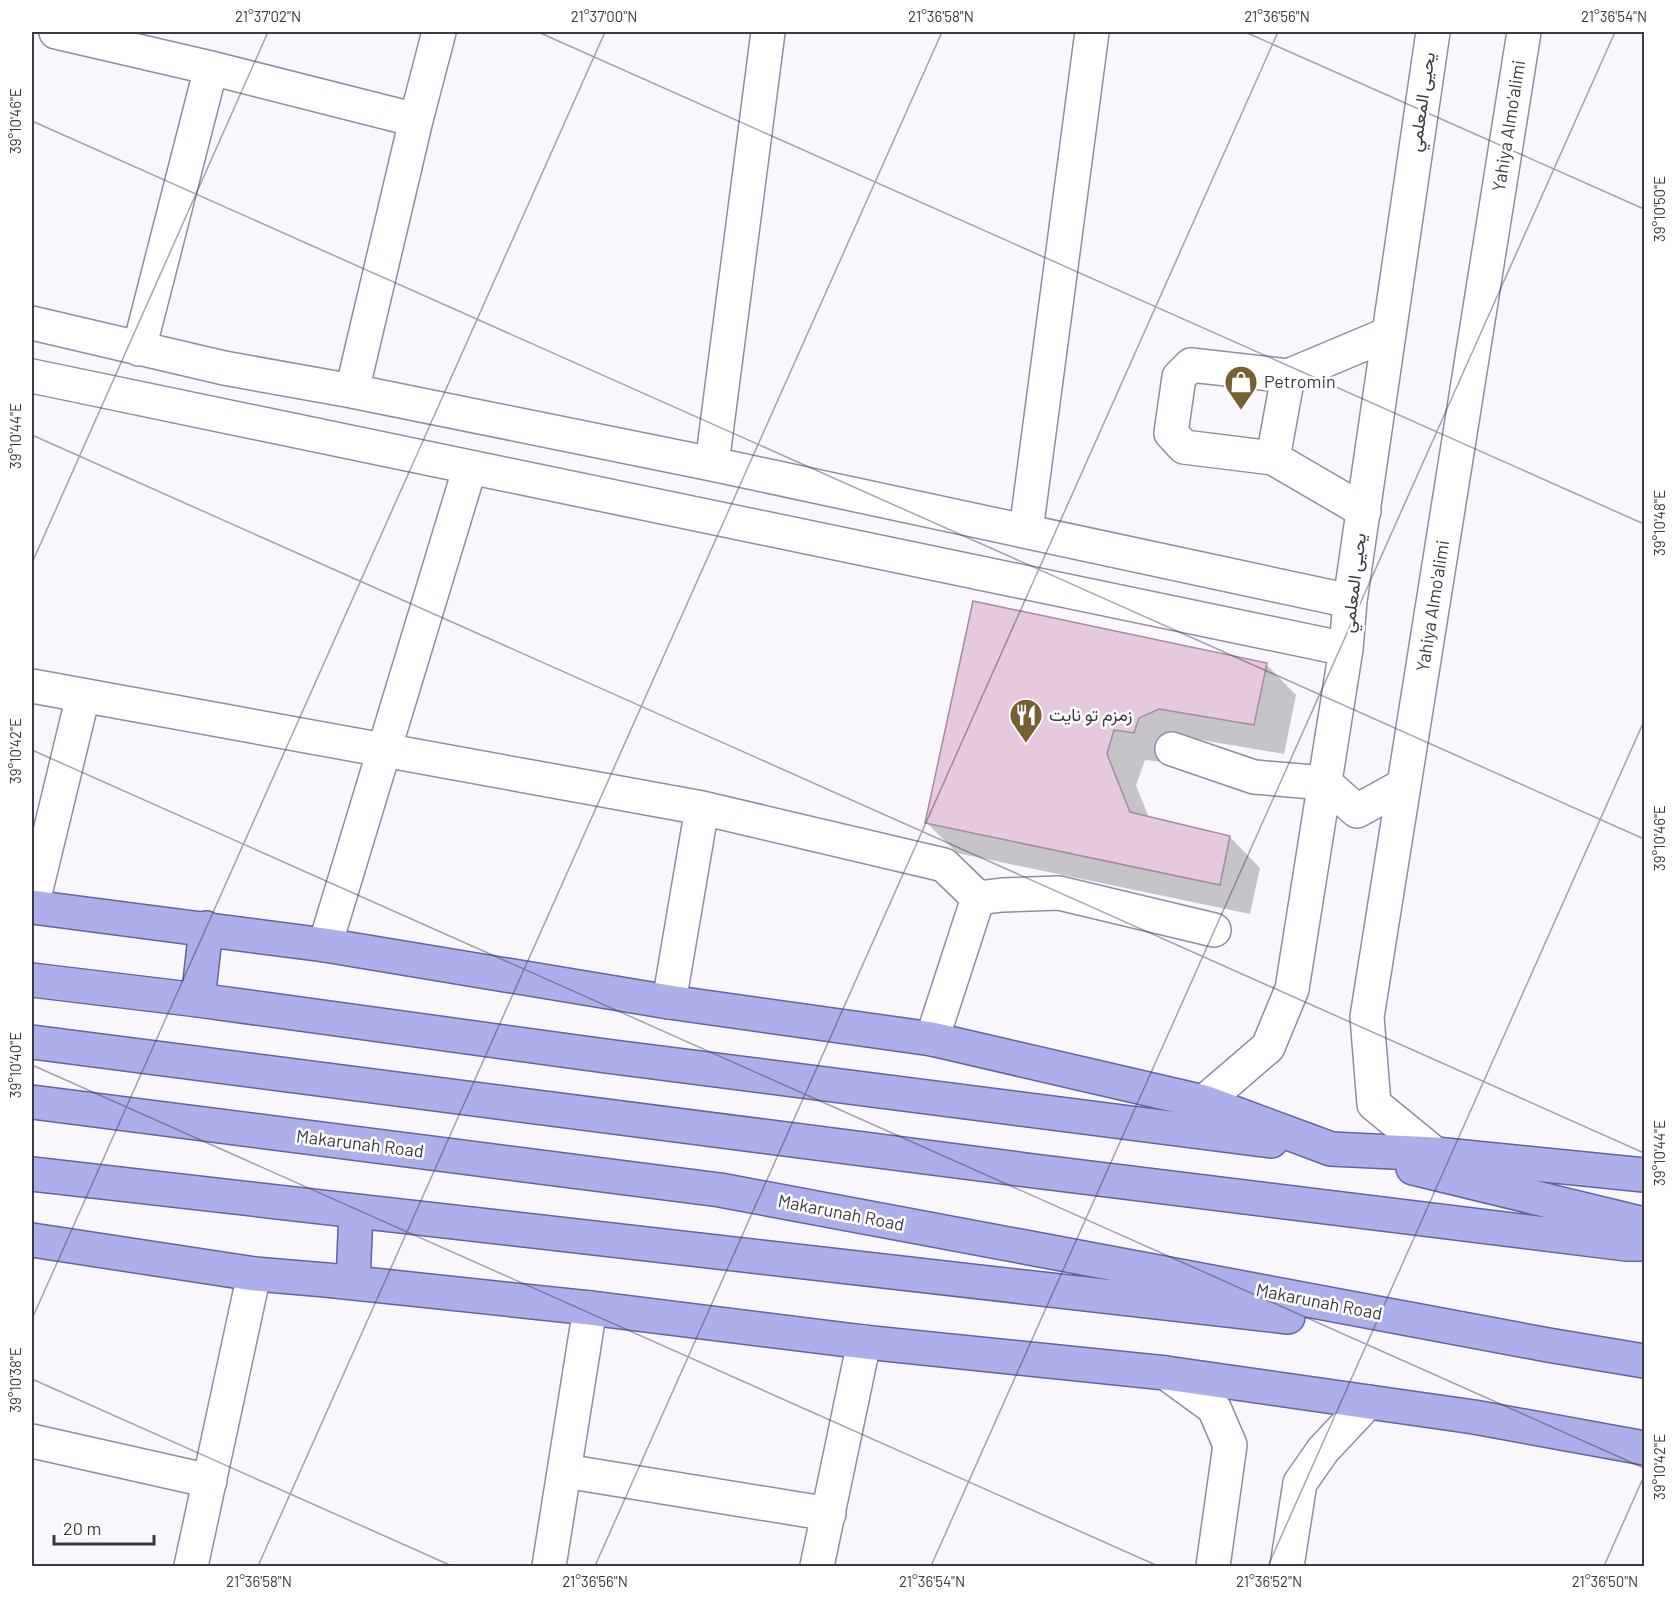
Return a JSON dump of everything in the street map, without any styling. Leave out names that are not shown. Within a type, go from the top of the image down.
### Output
[{"type":"main road","points":[[32,907],[326,945],[669,1002],[932,1039],[1204,1102],[1331,1149],[1644,1224]]},
{"type":"main road","points":[[198,1000],[206,928]]},
{"type":"main road","points":[[32,980],[198,1000],[594,1055],[1331,1149],[1435,1154],[1644,1175]]},
{"type":"main road","points":[[32,1042],[1590,1240],[1644,1244]]},
{"type":"main road","name":"Makarunah Road","points":[[32,1102],[720,1190],[1644,1361]]},
{"type":"main road","points":[[32,1174],[1548,1345]]},
{"type":"main road","points":[[353,1282],[356,1211]]},
{"type":"main road","points":[[32,1240],[254,1274],[353,1282],[590,1308],[864,1342],[1166,1373],[1474,1417],[1644,1448]]},
{"type":"main road","points":[[1474,1417],[1644,1432]]},
{"type":"street","points":[[56,32],[211,68],[416,120]]},
{"type":"street","points":[[352,391],[439,32]]},
{"type":"street","points":[[712,465],[768,32]]},
{"type":"street","points":[[1026,531],[1092,32]]},
{"type":"street","name":"يحيى المعلمي","points":[[1204,1102],[1268,1047],[1292,989],[1346,649],[1350,601],[1433,32]]},
{"type":"street","name":"Yahiya Almo'alimi","points":[[1435,1154],[1374,1104],[1367,1017],[1524,32]]},
{"type":"street","points":[[139,349],[211,68]]},
{"type":"street","points":[[32,323],[224,368],[352,391],[712,465],[1350,601]]},
{"type":"street","points":[[1364,511],[1273,458],[1184,447],[1171,433],[1179,377],[1191,365],[1288,376],[1388,334]]},
{"type":"street","points":[[220,415],[224,368]]},
{"type":"street","points":[[32,376],[1346,649]]},
{"type":"street","points":[[1273,458],[1288,376]]},
{"type":"street","points":[[326,945],[470,467]]},
{"type":"street","points":[[32,686],[702,808],[944,865],[978,898]]},
{"type":"street","points":[[32,907],[83,696]]},
{"type":"street","points":[[1172,749],[1254,777],[1324,783],[1357,811],[1404,785]]},
{"type":"street","points":[[669,1002],[702,808]]},
{"type":"street","points":[[978,898],[1002,894],[1059,893],[1214,930]]},
{"type":"street","points":[[932,1039],[978,898]]},
{"type":"street","points":[[191,1566],[254,1274]]},
{"type":"street","points":[[549,1566],[590,1308]]},
{"type":"street","points":[[817,1566],[864,1342]]},
{"type":"street","points":[[1166,1373],[1214,1408],[1230,1445],[1213,1566]]},
{"type":"street","points":[[1287,1566],[1300,1483],[1323,1450],[1368,1402]]},
{"type":"street","points":[[32,1441],[210,1480]]},
{"type":"street","points":[[565,1471],[829,1514]]},
{"type":"building","name":"زمزم تو نايت","points":[[973,601],[1267,663],[1254,725],[1159,709],[1139,718],[1134,733],[1114,730],[1107,754],[1130,812],[1230,836],[1220,885],[925,823]]},
{"type":"place","name":"Petromin","points":[[1241,411]]},
{"type":"place","name":"زمزم تو نايت","points":[[1026,744]]}]
